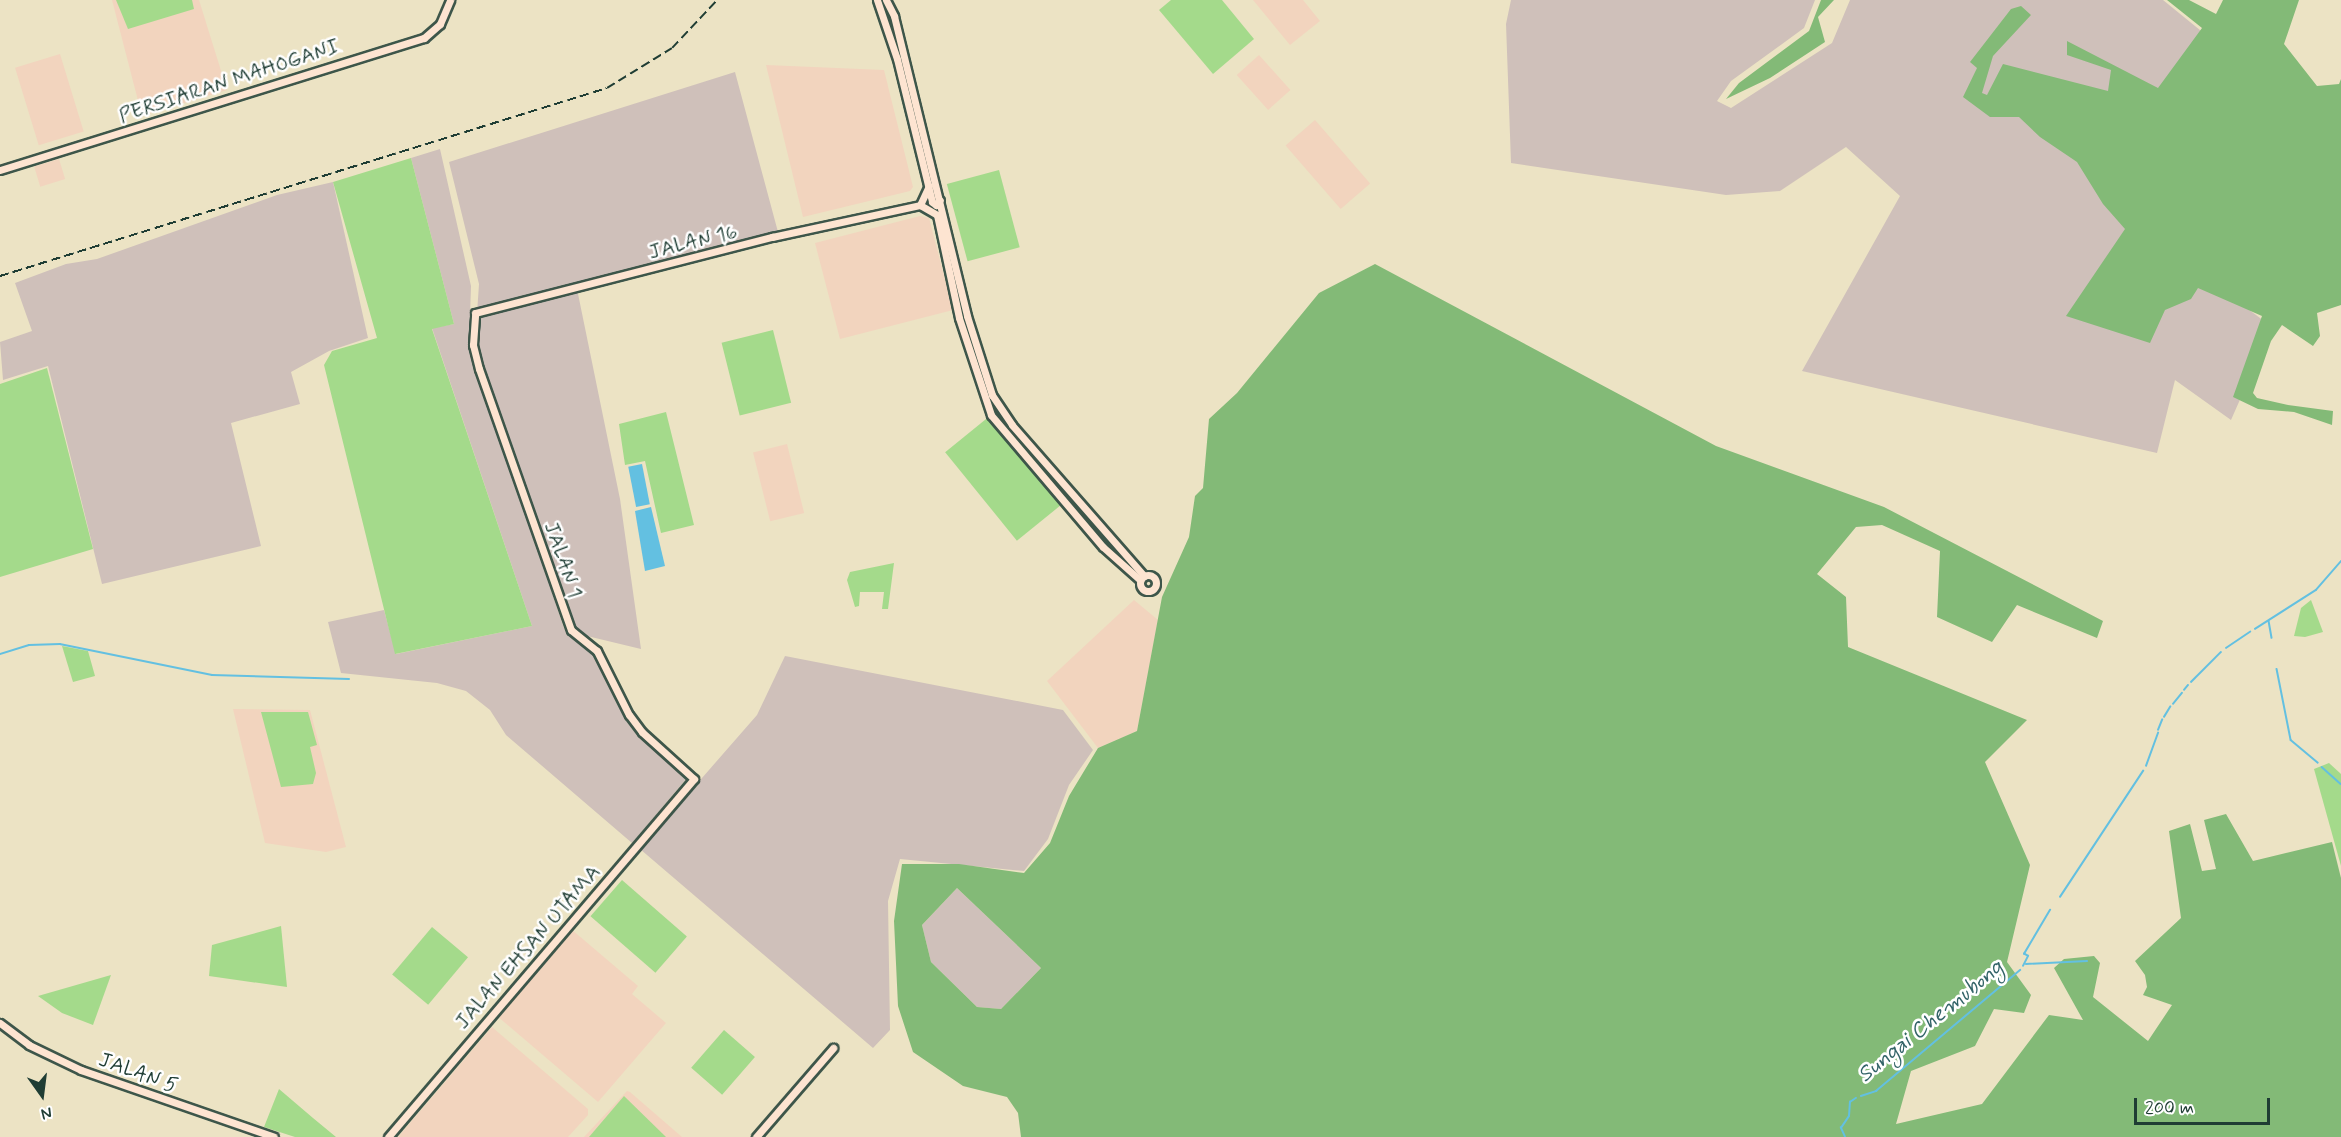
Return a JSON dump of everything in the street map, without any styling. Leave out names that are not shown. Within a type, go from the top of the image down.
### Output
[{"type":"street","name":"PERSIARAN MAHOGANI","points":[[0,170],[424,38],[440,24],[450,0]]},
{"type":"street","points":[[896,0],[894,16],[940,200],[940,214],[959,318],[991,414],[1096,540],[1142,578],[996,402],[967,316],[940,214]]},
{"type":"street","points":[[881,2],[894,16]]},
{"type":"street","points":[[881,2],[932,202],[936,205],[940,200]]},
{"type":"street","points":[[928,186],[920,205],[940,214]]},
{"type":"street","name":"JALAN 16","points":[[475,313],[750,244],[920,205]]},
{"type":"street","name":"JALAN 1","points":[[475,313],[473,345],[479,369],[571,630],[597,651],[628,715],[642,732],[694,779]]},
{"type":"street","name":"JALAN EHSAN UTAMA","points":[[387,1137],[694,779]]},
{"type":"street","name":"JALAN 5","points":[[0,1023],[29,1045],[81,1070],[274,1137]]},
{"type":"street","points":[[756,1137],[833,1048]]},
{"type":"shaded area","points":[[112,0],[199,0],[227,90],[142,116]]},
{"type":"shaded area","points":[[1253,0],[1303,0],[1320,21],[1290,45]]},
{"type":"shaded area","points":[[1511,0],[1815,0],[1804,28],[1731,81],[1717,101],[1731,108],[1832,43],[1850,0],[2163,0],[2211,39],[2099,197],[2272,327],[2231,420],[2175,380],[2157,453],[1802,371],[1900,196],[1846,147],[1780,191],[1726,195],[1511,163],[1506,24]]},
{"type":"shaded area","points":[[60,54],[84,131],[39,145],[15,68]]},
{"type":"shaded area","points":[[1259,55],[1290,90],[1268,110],[1237,75]]},
{"type":"shaded area","points":[[766,65],[884,70],[913,187],[910,191],[803,217]]},
{"type":"shaded area","points":[[735,72],[778,232],[576,284],[620,499],[641,649],[587,636],[571,623],[475,343],[479,284],[449,162]]},
{"type":"shaded area","points":[[1315,120],[1370,183],[1341,209],[1286,146]]},
{"type":"shaded area","points":[[440,149],[471,286],[469,348],[564,628],[594,656],[624,717],[639,735],[687,778],[632,843],[506,735],[490,710],[466,691],[437,683],[341,673],[328,622],[384,610],[396,654],[532,626],[432,328],[454,324],[411,158]]},
{"type":"shaded area","points":[[59,159],[65,179],[40,187],[34,167]]},
{"type":"shaded area","points":[[333,182],[368,338],[329,351],[291,372],[300,404],[231,423],[261,546],[102,584],[48,366],[3,380],[0,342],[32,331],[15,283],[66,264],[97,259],[277,195]]},
{"type":"shaded area","points":[[920,216],[929,218],[953,310],[840,339],[815,243]]},
{"type":"shaded area","points":[[787,444],[804,513],[770,521],[753,452]]},
{"type":"shaded area","points":[[1134,600],[1158,620],[1137,731],[1098,748],[1047,681]]},
{"type":"shaded area","points":[[785,656],[1063,710],[1093,750],[1069,785],[1048,839],[1024,871],[900,859],[888,901],[890,1030],[873,1048],[640,849],[757,715]]},
{"type":"shaded area","points":[[233,709],[310,710],[346,847],[326,852],[265,843]]},
{"type":"shaded area","points":[[957,888],[1041,968],[1001,1009],[977,1007],[931,962],[922,925]]},
{"type":"shaded area","points":[[571,929],[638,986],[632,994],[666,1023],[598,1102],[497,1016]]},
{"type":"shaded area","points":[[492,1027],[588,1109],[588,1115],[568,1137],[398,1137]]},
{"type":"shaded area","points":[[627,1091],[630,1092],[682,1137],[584,1137]]},
{"type":"green space","points":[[116,0],[192,0],[194,9],[128,29]]},
{"type":"green space","points":[[1171,0],[1222,0],[1254,39],[1213,74],[1159,10]]},
{"type":"green space","points":[[1821,0],[1834,0],[1818,17],[1825,42],[1770,78],[1726,99],[1739,83],[1809,31]]},
{"type":"green space","points":[[2167,0],[2189,0],[2216,14],[2223,0],[2299,0],[2284,44],[2317,86],[2339,84],[2341,79],[2341,305],[2317,313],[2320,336],[2313,346],[2282,325],[2271,341],[2253,393],[2257,398],[2288,405],[2333,411],[2332,425],[2294,412],[2258,409],[2233,397],[2262,316],[2198,288],[2191,299],[2165,310],[2150,343],[2066,316],[2125,229],[2103,204],[2077,162],[2040,137],[2019,117],[1990,117],[1963,97],[1977,68],[1970,62],[2011,9],[2021,6],[2031,15],[1993,56],[1982,93],[1987,95],[2003,64],[2108,91],[2111,70],[2067,55],[2067,41],[2158,88],[2202,28]]},
{"type":"green space","points":[[411,158],[454,324],[432,329],[532,626],[395,654],[324,365],[332,351],[377,338],[333,182]]},
{"type":"green space","points":[[999,170],[1020,247],[968,261],[947,184]]},
{"type":"green space","points":[[1375,264],[1716,446],[1884,507],[2103,621],[2097,638],[2017,605],[1992,642],[1937,617],[1940,551],[1882,525],[1856,527],[1817,574],[1846,597],[1848,647],[2027,720],[1985,762],[2030,865],[2007,962],[2031,995],[2024,1013],[1994,1009],[1975,1046],[1911,1071],[1896,1124],[1982,1104],[2049,1015],[2083,1020],[2054,968],[2064,959],[2094,956],[2100,963],[2093,997],[2148,1041],[2172,1005],[2143,995],[2147,987],[2145,975],[2135,961],[2181,918],[2169,831],[2190,824],[2202,871],[2216,869],[2204,820],[2226,814],[2253,861],[2332,842],[2341,878],[2341,1137],[1021,1137],[1018,1113],[1007,1097],[963,1086],[913,1052],[898,1006],[894,921],[902,864],[959,864],[1024,873],[1050,843],[1069,796],[1098,748],[1137,731],[1162,597],[1189,537],[1195,496],[1203,488],[1209,419],[1237,393],[1319,293]],"holes":[[[957,888],[1041,968],[1001,1009],[977,1007],[931,962],[922,925]]]},
{"type":"green space","points":[[773,330],[791,403],[740,416],[722,343]]},
{"type":"green space","points":[[47,368],[93,549],[0,577],[0,384]]},
{"type":"green space","points":[[666,412],[694,525],[661,533],[645,461],[625,465],[619,424]]},
{"type":"green space","points":[[991,415],[1063,504],[1017,541],[945,452]]},
{"type":"green space","points":[[894,563],[888,609],[882,609],[884,592],[860,592],[859,606],[855,607],[847,580],[850,572]]},
{"type":"green space","points":[[2311,600],[2323,632],[2305,637],[2294,636],[2301,608]]},
{"type":"green space","points":[[62,646],[88,651],[95,676],[73,682]]},
{"type":"green space","points":[[261,712],[308,712],[317,745],[310,747],[316,773],[313,784],[281,787]]},
{"type":"green space","points":[[2329,763],[2341,774],[2341,866],[2314,769]]},
{"type":"green space","points":[[622,880],[687,936],[655,973],[591,916]]},
{"type":"green space","points":[[281,926],[287,987],[209,976],[212,945]]},
{"type":"green space","points":[[432,927],[468,957],[428,1005],[392,974]]},
{"type":"green space","points":[[111,975],[93,1025],[62,1013],[38,996]]},
{"type":"green space","points":[[724,1030],[755,1057],[722,1095],[691,1068]]},
{"type":"green space","points":[[279,1089],[336,1137],[295,1137],[264,1127]]},
{"type":"green space","points":[[624,1096],[666,1137],[589,1137]]},
{"type":"water","points":[[642,464],[650,504],[636,507],[628,467]]},
{"type":"water","points":[[651,507],[665,566],[645,571],[635,511]]},
{"type":"waterway","name":"Sungai Chemubong","points":[[2255,629],[2316,590],[2341,561]]},
{"type":"waterway","points":[[2269,621],[2272,638]]},
{"type":"waterway","name":"Sungai Chemubong","points":[[2226,648],[2250,632]]},
{"type":"waterway","points":[[0,654],[29,645],[60,644],[212,675],[349,679]]},
{"type":"waterway","name":"Sungai Chemubong","points":[[2191,682],[2221,652]]},
{"type":"waterway","points":[[2277,669],[2291,740],[2318,763]]},
{"type":"waterway","name":"Sungai Chemubong","points":[[2184,690],[2188,685]]},
{"type":"waterway","name":"Sungai Chemubong","points":[[2173,704],[2182,693]]},
{"type":"waterway","name":"Sungai Chemubong","points":[[2164,717],[2170,707]]},
{"type":"waterway","name":"Sungai Chemubong","points":[[2158,730],[2162,720]]},
{"type":"waterway","name":"Sungai Chemubong","points":[[2146,766],[2158,733]]},
{"type":"waterway","points":[[2322,767],[2341,784]]},
{"type":"waterway","name":"Sungai Chemubong","points":[[2060,897],[2143,771]]},
{"type":"waterway","name":"Sungai Chemubong","points":[[2023,966],[2028,956],[2024,954],[2050,910]]},
{"type":"waterway","points":[[2026,964],[2087,961]]},
{"type":"waterway","name":"Sungai Chemubong","points":[[1861,1096],[1876,1091],[2020,970]]},
{"type":"waterway","name":"Sungai Chemubong","points":[[1845,1137],[1841,1128],[1849,1116],[1850,1102],[1856,1098]]},
{"type":"railway","points":[[0,276],[607,88],[672,48],[717,0]]}]
